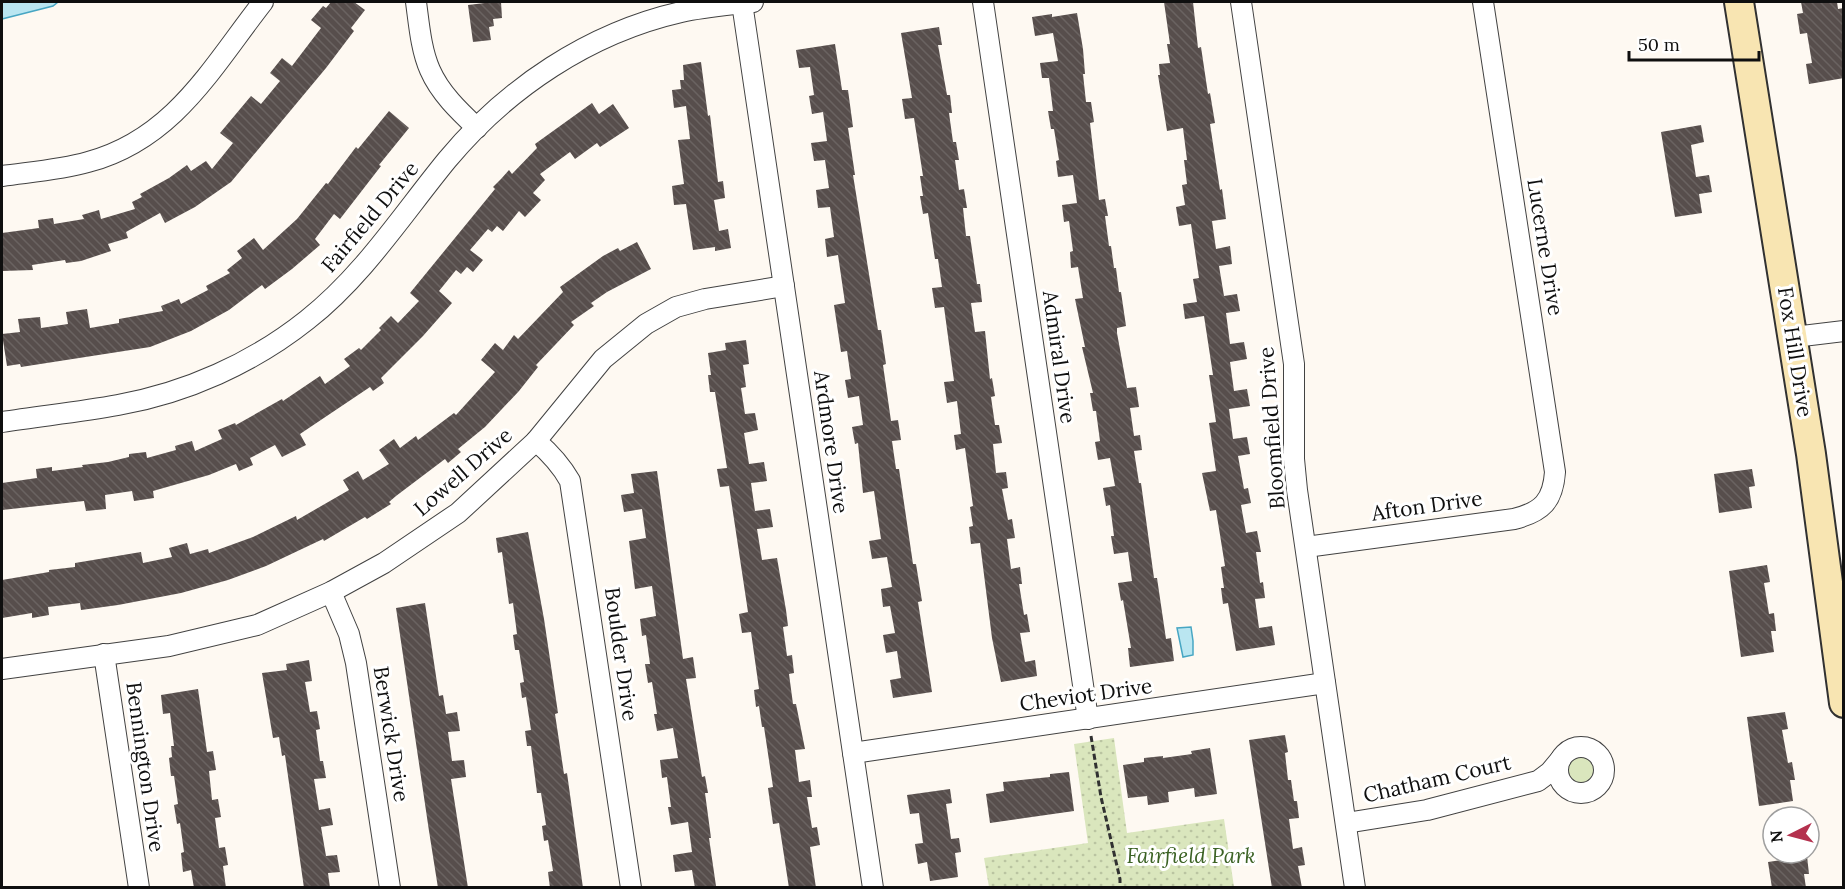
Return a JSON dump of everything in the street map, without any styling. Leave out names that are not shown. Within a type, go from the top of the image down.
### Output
[{"type":"street","points":[[416,2],[430,70],[445,95],[477,128]]},
{"type":"street","name":"Fairfield Drive","points":[[2,422],[119,405],[151,398],[210,377],[268,348],[306,321],[356,275],[448,159],[477,128],[531,81],[588,46],[649,22],[681,12],[747,2]]},
{"type":"street","name":"Ardmore Drive","points":[[747,2],[784,286],[873,888]]},
{"type":"street","name":"Admiral Drive","points":[[983,2],[1088,719]]},
{"type":"street","name":"Bloomfield Drive","points":[[1241,2],[1294,364],[1294,459],[1355,888]]},
{"type":"street","name":"Lucerne Drive","points":[[1483,2],[1555,472],[1554,488],[1549,500]]},
{"type":"street","name":"Fox Hill Drive","points":[[1739,2],[1811,454],[1834,571],[1844,703]]},
{"type":"street","points":[[2,176],[87,163],[109,155],[144,137],[164,123],[204,80],[257,4]]},
{"type":"street","name":"Lowell Drive","points":[[2,669],[170,646],[257,625],[331,591],[384,563],[458,513],[536,441],[603,359],[646,324],[676,308],[705,299],[784,286]]},
{"type":"street","points":[[1794,337],[1844,331]]},
{"type":"street","name":"Boulder Drive","points":[[536,441],[563,468],[572,489],[631,888]]},
{"type":"street","name":"Afton Drive","points":[[1306,547],[1514,519],[1537,510],[1549,500]]},
{"type":"street","name":"Berwick Drive","points":[[331,591],[349,634],[356,663],[390,888]]},
{"type":"street","name":"Bennington Drive","points":[[104,654],[139,888]]},
{"type":"street","name":"Cheviot Drive","points":[[853,753],[1326,683]]},
{"type":"street","name":"Chatham Court","points":[[1346,823],[1427,810],[1538,781],[1550,772],[1570,749],[1578,746],[1593,749],[1603,760],[1604,776],[1596,789],[1581,793],[1538,781]]},
{"type":"street","points":[[1560,760],[1558,775],[1567,788]]},
{"type":"path","points":[[1088,719],[1120,888]]},
{"type":"green space","name":"Fairfield Park","points":[[1114,738],[1127,833],[1224,819],[1234,887],[989,887],[984,858],[1088,843],[1074,744]]},
{"type":"green space","points":[[1581,757],[1590,761],[1594,770],[1590,779],[1581,783],[1572,779],[1568,770],[1572,761]]},
{"type":"water","points":[[2,2],[58,2],[53,6],[2,19]]},
{"type":"water","points":[[1191,627],[1193,655],[1183,657],[1177,628]]},
{"type":"building","points":[[331,2],[354,2],[365,10],[351,28],[354,31],[326,68],[231,182],[195,207],[165,223],[160,213],[126,232],[128,238],[108,244],[111,251],[81,261],[66,263],[65,260],[32,265],[33,270],[2,271],[2,233],[39,228],[38,220],[53,218],[54,224],[84,219],[82,215],[99,210],[101,219],[135,209],[132,202],[142,197],[140,194],[187,165],[191,171],[206,161],[212,169],[233,143],[220,133],[251,96],[261,104],[280,81],[270,73],[282,58],[292,66],[321,28],[311,20],[323,6],[326,8]]},
{"type":"building","points":[[501,2],[502,18],[493,19],[494,26],[489,27],[491,40],[473,42],[468,5]]},
{"type":"building","points":[[1164,2],[1193,2],[1198,48],[1201,47],[1215,123],[1210,124],[1226,219],[1212,221],[1216,249],[1230,246],[1232,264],[1219,266],[1224,296],[1237,294],[1240,311],[1226,313],[1230,344],[1244,342],[1247,359],[1230,362],[1234,391],[1247,389],[1250,406],[1229,409],[1233,439],[1247,437],[1250,454],[1238,456],[1244,489],[1248,488],[1251,503],[1241,505],[1246,533],[1257,531],[1261,552],[1256,552],[1260,583],[1263,582],[1265,598],[1255,599],[1259,628],[1272,626],[1275,645],[1236,651],[1228,603],[1223,604],[1221,588],[1224,588],[1221,567],[1225,566],[1216,510],[1210,511],[1202,473],[1216,471],[1209,423],[1216,422],[1209,375],[1213,375],[1204,316],[1185,319],[1183,304],[1197,302],[1193,279],[1199,278],[1191,224],[1179,226],[1176,207],[1185,205],[1182,185],[1187,184],[1183,128],[1167,131],[1158,75],[1160,75],[1159,64],[1170,63],[1167,44],[1170,44]]},
{"type":"building","points":[[1801,2],[1837,2],[1838,9],[1844,8],[1844,78],[1809,84],[1806,64],[1812,63],[1807,33],[1800,34],[1797,14],[1803,13]]},
{"type":"building","points":[[1077,13],[1083,49],[1086,102],[1091,102],[1094,122],[1090,123],[1099,200],[1105,199],[1109,246],[1111,246],[1114,268],[1116,268],[1126,326],[1117,328],[1117,333],[1127,388],[1136,387],[1139,407],[1130,408],[1134,436],[1140,435],[1142,450],[1134,451],[1139,483],[1141,483],[1154,578],[1157,578],[1166,639],[1171,638],[1174,661],[1130,667],[1128,648],[1131,648],[1118,583],[1132,581],[1128,552],[1114,554],[1110,505],[1106,506],[1103,488],[1115,486],[1110,458],[1098,460],[1095,442],[1100,441],[1096,411],[1093,411],[1090,393],[1093,393],[1082,347],[1085,347],[1075,299],[1083,298],[1078,267],[1071,268],[1070,252],[1073,251],[1069,221],[1064,222],[1062,205],[1077,203],[1073,175],[1058,177],[1056,161],[1059,160],[1054,129],[1051,129],[1048,111],[1053,111],[1049,78],[1042,78],[1040,63],[1058,61],[1053,33],[1035,36],[1032,17]]},
{"type":"building","points":[[939,27],[942,45],[938,45],[947,95],[950,95],[952,113],[949,113],[953,142],[956,142],[959,160],[955,160],[959,190],[964,189],[967,208],[963,208],[966,236],[970,236],[977,284],[980,284],[982,302],[971,303],[975,332],[985,331],[990,379],[992,378],[995,396],[991,397],[995,425],[999,425],[1002,443],[993,444],[996,473],[1006,472],[1008,488],[1002,489],[1008,520],[1012,519],[1015,538],[1007,539],[1011,569],[1020,567],[1022,584],[1019,584],[1024,615],[1027,614],[1030,632],[1020,633],[1025,662],[1035,660],[1037,676],[1001,682],[992,638],[980,543],[971,544],[969,527],[973,526],[970,507],[973,506],[965,448],[956,450],[954,435],[961,434],[957,401],[947,403],[944,382],[954,381],[944,307],[935,308],[932,288],[942,287],[938,259],[935,259],[928,213],[923,214],[920,176],[923,176],[914,118],[905,119],[902,99],[912,98],[901,33]]},
{"type":"building","points":[[835,44],[842,90],[848,90],[853,127],[848,128],[855,175],[853,175],[878,330],[881,330],[886,364],[883,365],[891,421],[898,420],[901,440],[892,441],[896,469],[899,469],[913,564],[916,564],[922,601],[918,602],[932,692],[893,698],[890,680],[901,678],[897,651],[886,653],[883,635],[895,633],[890,606],[883,607],[881,589],[892,587],[887,557],[872,559],[869,541],[881,539],[874,491],[863,493],[858,443],[855,444],[852,427],[863,425],[859,396],[848,398],[845,380],[851,379],[847,351],[841,352],[834,305],[845,303],[838,255],[827,257],[825,239],[834,237],[830,207],[818,208],[816,190],[829,188],[825,160],[814,161],[811,143],[827,141],[823,112],[812,114],[809,96],[814,95],[810,67],[799,68],[796,50]]},
{"type":"building","points":[[701,62],[718,182],[723,181],[725,198],[714,200],[719,231],[728,229],[731,248],[715,251],[715,247],[693,250],[686,204],[674,205],[672,186],[684,184],[678,140],[690,139],[686,106],[674,108],[672,90],[681,89],[680,80],[684,80],[683,65]]},
{"type":"building","points":[[592,103],[599,114],[613,104],[629,128],[600,147],[597,143],[575,159],[570,152],[540,174],[545,180],[533,193],[541,200],[525,217],[519,211],[503,231],[497,226],[492,232],[488,229],[470,250],[483,260],[473,272],[467,267],[461,274],[456,270],[439,291],[452,303],[381,378],[384,383],[373,391],[370,387],[300,434],[306,445],[282,457],[275,445],[250,458],[253,465],[239,471],[236,464],[209,475],[153,491],[154,498],[134,501],[132,491],[105,495],[106,509],[86,511],[84,501],[2,510],[2,483],[37,478],[36,469],[52,467],[52,471],[83,467],[82,465],[108,462],[129,457],[129,454],[146,452],[147,458],[176,450],[175,446],[192,441],[195,451],[222,439],[218,430],[235,423],[236,425],[282,399],[283,401],[320,376],[325,384],[350,366],[344,359],[359,348],[361,350],[391,316],[398,323],[419,301],[410,293],[495,189],[493,187],[509,170],[512,174],[537,148],[535,144]]},
{"type":"building","points":[[389,111],[409,128],[340,219],[334,214],[315,239],[320,245],[265,289],[262,285],[229,310],[191,331],[150,347],[21,367],[20,364],[7,366],[2,334],[20,332],[18,319],[40,317],[41,328],[68,324],[66,312],[87,309],[90,328],[119,323],[119,319],[163,311],[161,306],[179,299],[181,304],[208,290],[206,286],[230,273],[227,270],[242,258],[237,251],[254,238],[263,250],[297,219]]},
{"type":"building","points":[[1701,125],[1704,142],[1691,145],[1696,177],[1709,175],[1712,192],[1699,194],[1702,213],[1675,217],[1661,132]]},
{"type":"building","points":[[637,242],[651,269],[591,303],[594,306],[571,322],[574,325],[536,365],[538,367],[519,391],[485,427],[458,449],[461,452],[448,463],[445,459],[396,496],[389,502],[391,504],[367,519],[365,517],[324,541],[323,539],[266,566],[228,580],[181,593],[81,610],[80,603],[48,607],[49,615],[32,618],[32,613],[2,618],[2,580],[75,567],[75,563],[141,552],[143,563],[172,557],[169,548],[187,543],[190,554],[208,549],[209,553],[253,537],[296,516],[297,520],[349,490],[343,480],[358,471],[363,480],[389,464],[379,450],[394,439],[400,448],[416,436],[418,440],[454,413],[456,415],[495,372],[481,360],[495,343],[503,350],[514,335],[518,339],[563,292],[560,287],[603,256],[618,248],[620,251]]},
{"type":"building","points":[[746,340],[749,364],[743,365],[746,387],[741,388],[745,414],[755,413],[758,430],[744,433],[749,464],[764,462],[767,481],[751,483],[755,511],[770,509],[773,527],[757,529],[762,560],[777,558],[786,610],[788,626],[783,627],[787,656],[792,655],[794,673],[789,674],[793,704],[796,704],[805,749],[795,750],[799,782],[810,780],[812,797],[807,797],[812,828],[817,827],[820,845],[810,847],[816,888],[789,888],[779,823],[773,824],[768,788],[773,787],[764,727],[762,727],[759,706],[756,707],[754,690],[759,689],[751,632],[742,633],[739,614],[748,612],[729,486],[720,487],[717,469],[727,468],[715,392],[710,392],[708,375],[711,375],[708,353],[726,350],[725,343]]},
{"type":"building","points":[[1752,469],[1755,486],[1749,487],[1752,508],[1719,513],[1714,474]]},
{"type":"building","points":[[657,471],[683,659],[693,657],[696,678],[686,679],[702,777],[705,776],[708,793],[705,793],[716,886],[703,888],[695,888],[692,870],[675,872],[673,855],[692,852],[688,822],[671,825],[667,777],[662,778],[660,760],[678,758],[673,728],[657,731],[652,682],[648,683],[645,664],[650,664],[646,635],[642,636],[640,619],[656,616],[652,586],[635,589],[629,541],[646,538],[642,509],[624,512],[621,495],[634,493],[631,474]]},
{"type":"building","points":[[528,532],[544,619],[558,713],[555,714],[564,774],[567,773],[583,888],[550,888],[548,872],[553,871],[548,840],[544,841],[542,826],[546,825],[541,793],[537,793],[531,746],[527,746],[525,731],[531,730],[526,697],[522,698],[520,683],[524,682],[519,650],[515,650],[513,635],[517,634],[513,603],[509,604],[502,552],[498,553],[496,538]]},
{"type":"building","points":[[1767,565],[1770,582],[1764,583],[1769,614],[1774,613],[1776,631],[1771,631],[1774,652],[1741,657],[1729,571]]},
{"type":"building","points":[[425,603],[439,696],[443,695],[446,714],[457,712],[460,731],[448,732],[452,761],[464,760],[466,777],[451,779],[468,888],[438,888],[429,831],[396,608]]},
{"type":"building","points":[[309,660],[312,681],[305,682],[310,712],[317,711],[320,729],[316,730],[320,761],[323,761],[326,778],[314,779],[319,810],[330,808],[333,825],[321,827],[326,856],[337,855],[340,872],[328,873],[330,888],[304,888],[285,755],[282,756],[279,737],[273,738],[262,673],[287,670],[286,664]]},
{"type":"building","points":[[198,689],[207,752],[213,751],[216,770],[209,771],[212,800],[218,799],[221,817],[215,818],[219,848],[225,847],[228,865],[223,866],[226,888],[194,888],[191,870],[183,872],[181,853],[184,852],[180,823],[177,824],[174,805],[178,804],[169,758],[172,757],[171,746],[174,746],[170,713],[163,714],[161,695]]},
{"type":"building","points":[[1785,712],[1788,729],[1782,730],[1788,763],[1792,762],[1795,780],[1790,780],[1793,801],[1759,806],[1747,717]]},
{"type":"building","points":[[1285,735],[1288,752],[1285,753],[1288,780],[1291,780],[1299,818],[1289,819],[1293,849],[1302,847],[1305,865],[1298,866],[1302,888],[1272,888],[1249,740]]},
{"type":"building","points":[[1210,748],[1217,794],[1195,797],[1194,788],[1168,792],[1169,802],[1148,805],[1147,796],[1128,798],[1123,765],[1144,762],[1144,758],[1192,754],[1191,751]]},
{"type":"building","points":[[1069,772],[1074,811],[990,823],[986,794],[1004,791],[1003,782],[1050,777],[1050,774]]},
{"type":"building","points":[[950,789],[952,803],[946,804],[951,839],[959,838],[961,852],[955,853],[958,877],[930,881],[927,862],[918,864],[915,844],[923,843],[919,813],[910,814],[907,795]]},
{"type":"building","points":[[1768,865],[1808,865],[1809,874],[1804,874],[1806,888],[1772,888]]}]
